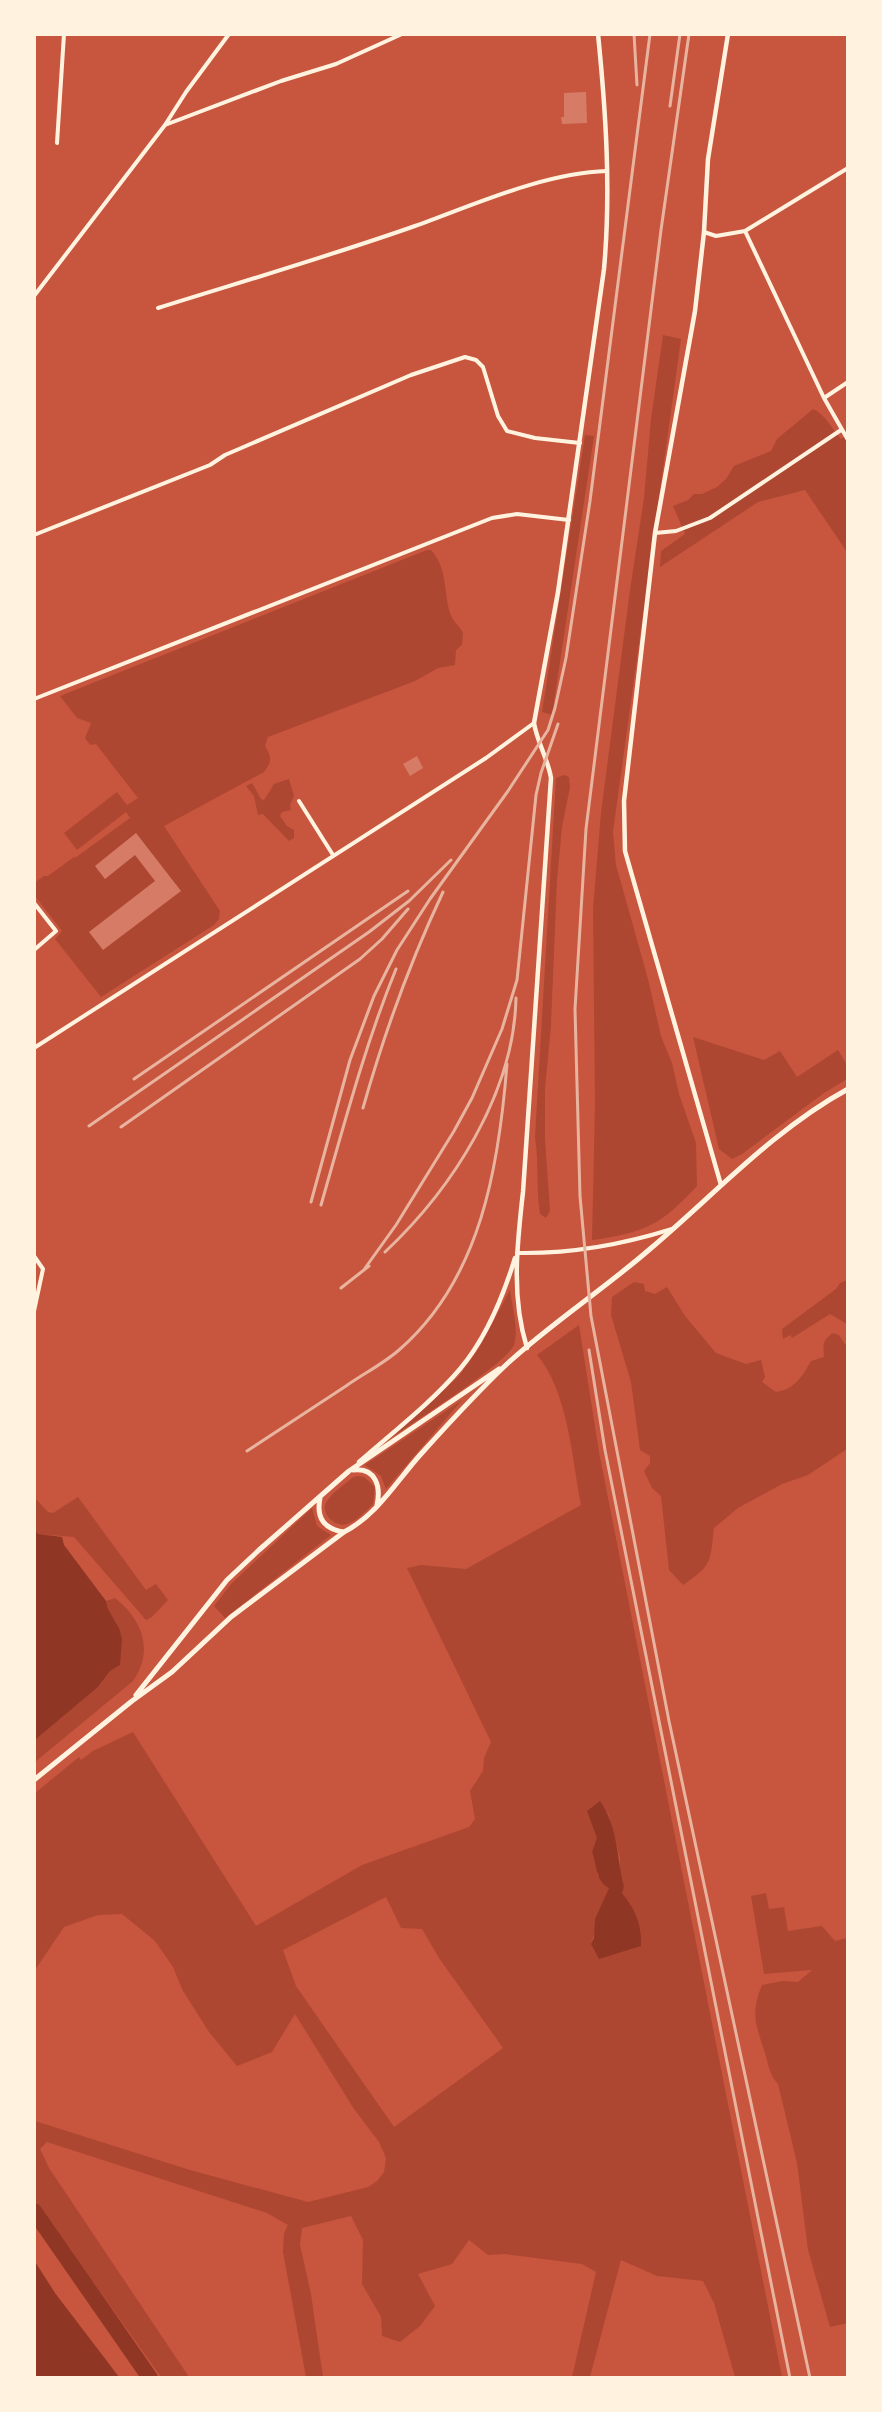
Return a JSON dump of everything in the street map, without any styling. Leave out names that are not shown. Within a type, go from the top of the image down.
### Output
[{"type":"main road","points":[[132,1701],[227,1580],[349,1471],[508,1363],[618,1277],[721,1185],[823,1103],[848,1089]]},
{"type":"main road","points":[[34,1780],[132,1701],[172,1672],[231,1617],[344,1532],[357,1525],[508,1363]]},
{"type":"main road","points":[[349,1471],[366,1470],[374,1477],[379,1485],[377,1505]]},
{"type":"main road","points":[[320,1498],[319,1511],[326,1526],[332,1530],[344,1532]]},
{"type":"street","points":[[57,143],[64,34]]},
{"type":"street","points":[[34,296],[165,125],[186,92],[230,34]]},
{"type":"street","points":[[165,125],[281,81],[336,64],[402,34]]},
{"type":"street","points":[[527,1348],[517,1298],[516,1253],[523,1192],[550,778],[549,767],[536,736],[534,723],[569,520],[604,269],[608,222],[607,171],[598,34]]},
{"type":"street","points":[[721,1185],[625,851],[624,801],[656,533],[695,311],[704,232],[708,159],[728,34]]},
{"type":"street","points":[[704,232],[716,237],[744,231],[848,168]]},
{"type":"street","points":[[158,308],[381,237],[511,191],[559,178],[607,171]]},
{"type":"street","points":[[744,231],[824,398],[848,440]]},
{"type":"street","points":[[34,535],[210,465],[225,454],[400,380],[465,357],[476,360],[483,367],[498,416],[507,430],[535,438],[580,443]]},
{"type":"street","points":[[824,398],[848,382]]},
{"type":"street","points":[[656,533],[676,531],[710,518],[841,430]]},
{"type":"street","points":[[34,699],[492,518],[518,514],[569,520]]},
{"type":"street","points":[[34,1048],[486,758],[534,723]]},
{"type":"street","points":[[299,801],[333,855]]},
{"type":"street","points":[[34,903],[57,931],[34,950]]},
{"type":"street","points":[[516,1253],[548,1253],[598,1248],[632,1241],[676,1227]]},
{"type":"street","points":[[349,1471],[461,1368],[477,1346],[503,1296],[516,1253]]},
{"type":"street","points":[[34,1256],[43,1269],[34,1311]]},
{"type":"shaded area","points":[[663,335],[681,339],[613,832],[616,865],[648,979],[661,1036],[672,1063],[679,1094],[696,1143],[697,1186],[673,1210],[650,1225],[625,1234],[592,1240],[595,1104],[593,909],[601,813],[644,498],[651,419]]},
{"type":"shaded area","points":[[813,409],[825,418],[841,439],[847,435],[847,552],[805,490],[758,502],[660,567],[661,551],[685,534],[673,506],[688,500],[694,494],[702,494],[717,487],[726,479],[734,466],[771,451],[777,439]]},
{"type":"shaded area","points":[[585,435],[594,436],[552,715],[542,712]]},
{"type":"shaded area","points":[[431,550],[440,564],[450,613],[463,633],[462,645],[456,650],[455,665],[438,668],[415,681],[268,737],[265,746],[270,759],[264,772],[164,826],[220,911],[219,919],[214,925],[101,997],[55,939],[62,931],[35,896],[34,883],[75,858],[130,818],[126,812],[77,850],[64,833],[117,792],[127,805],[138,798],[96,744],[90,745],[85,738],[91,723],[77,718],[60,696]]},
{"type":"shaded area","points":[[564,775],[569,777],[570,787],[562,827],[557,880],[551,1025],[545,1089],[545,1139],[550,1211],[546,1218],[540,1214],[535,1137],[556,778]]},
{"type":"shaded area","points":[[289,779],[294,796],[290,805],[291,810],[282,812],[280,816],[287,826],[294,830],[294,838],[289,841],[263,814],[258,815],[254,796],[246,786],[252,783],[261,799],[264,800],[274,784]]},
{"type":"shaded area","points":[[693,1037],[764,1060],[780,1051],[797,1077],[838,1050],[847,1065],[847,1079],[732,1159],[719,1149]]},
{"type":"shaded area","points":[[847,1280],[847,1324],[830,1314],[792,1338],[790,1335],[783,1339],[782,1329],[836,1289],[840,1283]]},
{"type":"shaded area","points":[[634,1282],[644,1284],[645,1291],[655,1294],[667,1287],[685,1316],[716,1353],[746,1364],[761,1360],[765,1377],[762,1382],[776,1392],[793,1385],[811,1361],[824,1357],[824,1344],[833,1333],[839,1335],[847,1347],[847,1449],[808,1475],[782,1484],[738,1508],[714,1528],[708,1562],[700,1573],[683,1585],[669,1570],[661,1496],[652,1488],[644,1471],[650,1463],[650,1456],[640,1450],[631,1382],[611,1315],[612,1297]]},
{"type":"shaded area","points":[[510,1290],[516,1332],[514,1345],[507,1354],[477,1379],[388,1440],[459,1376],[479,1348]]},
{"type":"shaded area","points":[[579,1325],[599,1452],[782,2377],[735,2377],[714,2303],[703,2281],[657,2276],[621,2260],[590,2377],[572,2377],[596,2272],[582,2264],[504,2254],[488,2255],[469,2240],[452,2264],[418,2274],[435,2306],[420,2326],[400,2342],[382,2336],[381,2317],[362,2284],[363,2240],[351,2216],[302,2228],[300,2245],[311,2294],[323,2377],[306,2377],[283,2252],[284,2233],[288,2225],[267,2213],[47,2142],[40,2149],[49,2168],[189,2377],[161,2377],[35,2201],[35,2121],[190,2170],[308,2202],[368,2187],[384,2172],[386,2158],[379,2142],[354,2109],[295,2014],[272,2052],[237,2066],[209,2032],[183,1991],[173,1967],[155,1941],[122,1914],[98,1915],[64,1927],[35,1970],[35,1793],[79,1757],[81,1760],[93,1751],[133,1732],[256,1926],[362,1865],[469,1827],[475,1819],[470,1791],[483,1771],[484,1758],[491,1742],[407,1568],[421,1565],[466,1569],[581,1505],[562,1406],[556,1387],[537,1355]],"holes":[[[608,1812],[620,1858],[620,1872],[624,1886],[621,1892],[626,1898],[591,1944],[609,1888],[597,1875],[597,1863],[592,1852]],[[386,1897],[401,1928],[422,1929],[439,1958],[503,2048],[394,2127],[296,1986],[283,1950]]]},
{"type":"shaded area","points":[[462,1400],[386,1489],[381,1476],[365,1465]]},
{"type":"shaded area","points":[[357,1476],[364,1477],[375,1487],[373,1504],[354,1521],[342,1525],[337,1524],[326,1514],[325,1505],[335,1492]]},
{"type":"shaded area","points":[[34,1497],[48,1512],[53,1513],[78,1497],[146,1590],[156,1584],[168,1600],[152,1617],[146,1620],[74,1537],[38,1534],[35,1530]]},
{"type":"shaded area","points":[[312,1508],[317,1526],[331,1535],[225,1618],[214,1606],[232,1583]]},
{"type":"shaded area","points":[[35,1530],[38,1534],[62,1537],[64,1545],[106,1601],[122,1639],[120,1665],[110,1671],[98,1687],[35,1740]]},
{"type":"shaded area","points":[[115,1598],[133,1616],[139,1626],[144,1647],[139,1670],[133,1681],[35,1762],[35,1740],[98,1687],[110,1671],[119,1628],[106,1601]]},
{"type":"shaded area","points":[[600,1801],[614,1832],[624,1886],[622,1893],[637,1917],[641,1946],[599,1959],[591,1944],[594,1938],[595,1919],[609,1888],[601,1881],[597,1872],[592,1852],[597,1838],[587,1811]]},
{"type":"shaded area","points":[[766,1893],[769,1909],[784,1907],[788,1931],[822,1926],[835,1941],[847,1938],[848,2323],[830,2327],[808,2250],[797,2163],[778,2084],[770,2070],[759,2035],[755,2012],[762,1985],[782,1981],[798,1982],[812,1970],[764,1974],[751,1896]]},
{"type":"shaded area","points":[[34,2260],[55,2293],[119,2377],[35,2377]]},
{"type":"building","points":[[586,92],[587,123],[562,124],[564,93]]},
{"type":"building","points":[[417,756],[423,768],[410,776],[403,764]]},
{"type":"building","points":[[136,833],[181,891],[103,950],[89,932],[155,881],[135,855],[105,879],[95,866]]},
{"type":"waterway","points":[[34,2211],[150,2378]]},
{"type":"railway","points":[[634,34],[637,85]]},
{"type":"railway","points":[[311,1202],[350,1060],[374,996],[397,950],[430,899],[508,791],[548,730],[555,708],[566,658],[590,501],[650,34]]},
{"type":"railway","points":[[670,106],[680,34]]},
{"type":"railway","points":[[689,34],[661,230],[586,829],[575,1009],[580,1196],[591,1316],[669,1721],[810,2378]]},
{"type":"railway","points":[[363,1271],[396,1225],[454,1131],[472,1098],[502,1029],[517,980],[536,795],[558,724]]},
{"type":"railway","points":[[89,1126],[369,932],[409,901],[451,860]]},
{"type":"railway","points":[[134,1079],[408,891]]},
{"type":"railway","points":[[363,1108],[398,998],[443,892]]},
{"type":"railway","points":[[121,1127],[360,959],[382,939],[408,909]]},
{"type":"railway","points":[[321,1205],[365,1056],[396,969]]},
{"type":"railway","points":[[385,1252],[434,1199],[456,1169],[475,1137],[492,1103],[504,1069],[513,1034],[516,998]]},
{"type":"railway","points":[[247,1451],[393,1355],[427,1322],[449,1290],[467,1255],[481,1219],[491,1181],[507,1064]]},
{"type":"railway","points":[[341,1288],[369,1266]]},
{"type":"railway","points":[[589,1350],[605,1450],[790,2378]]}]
